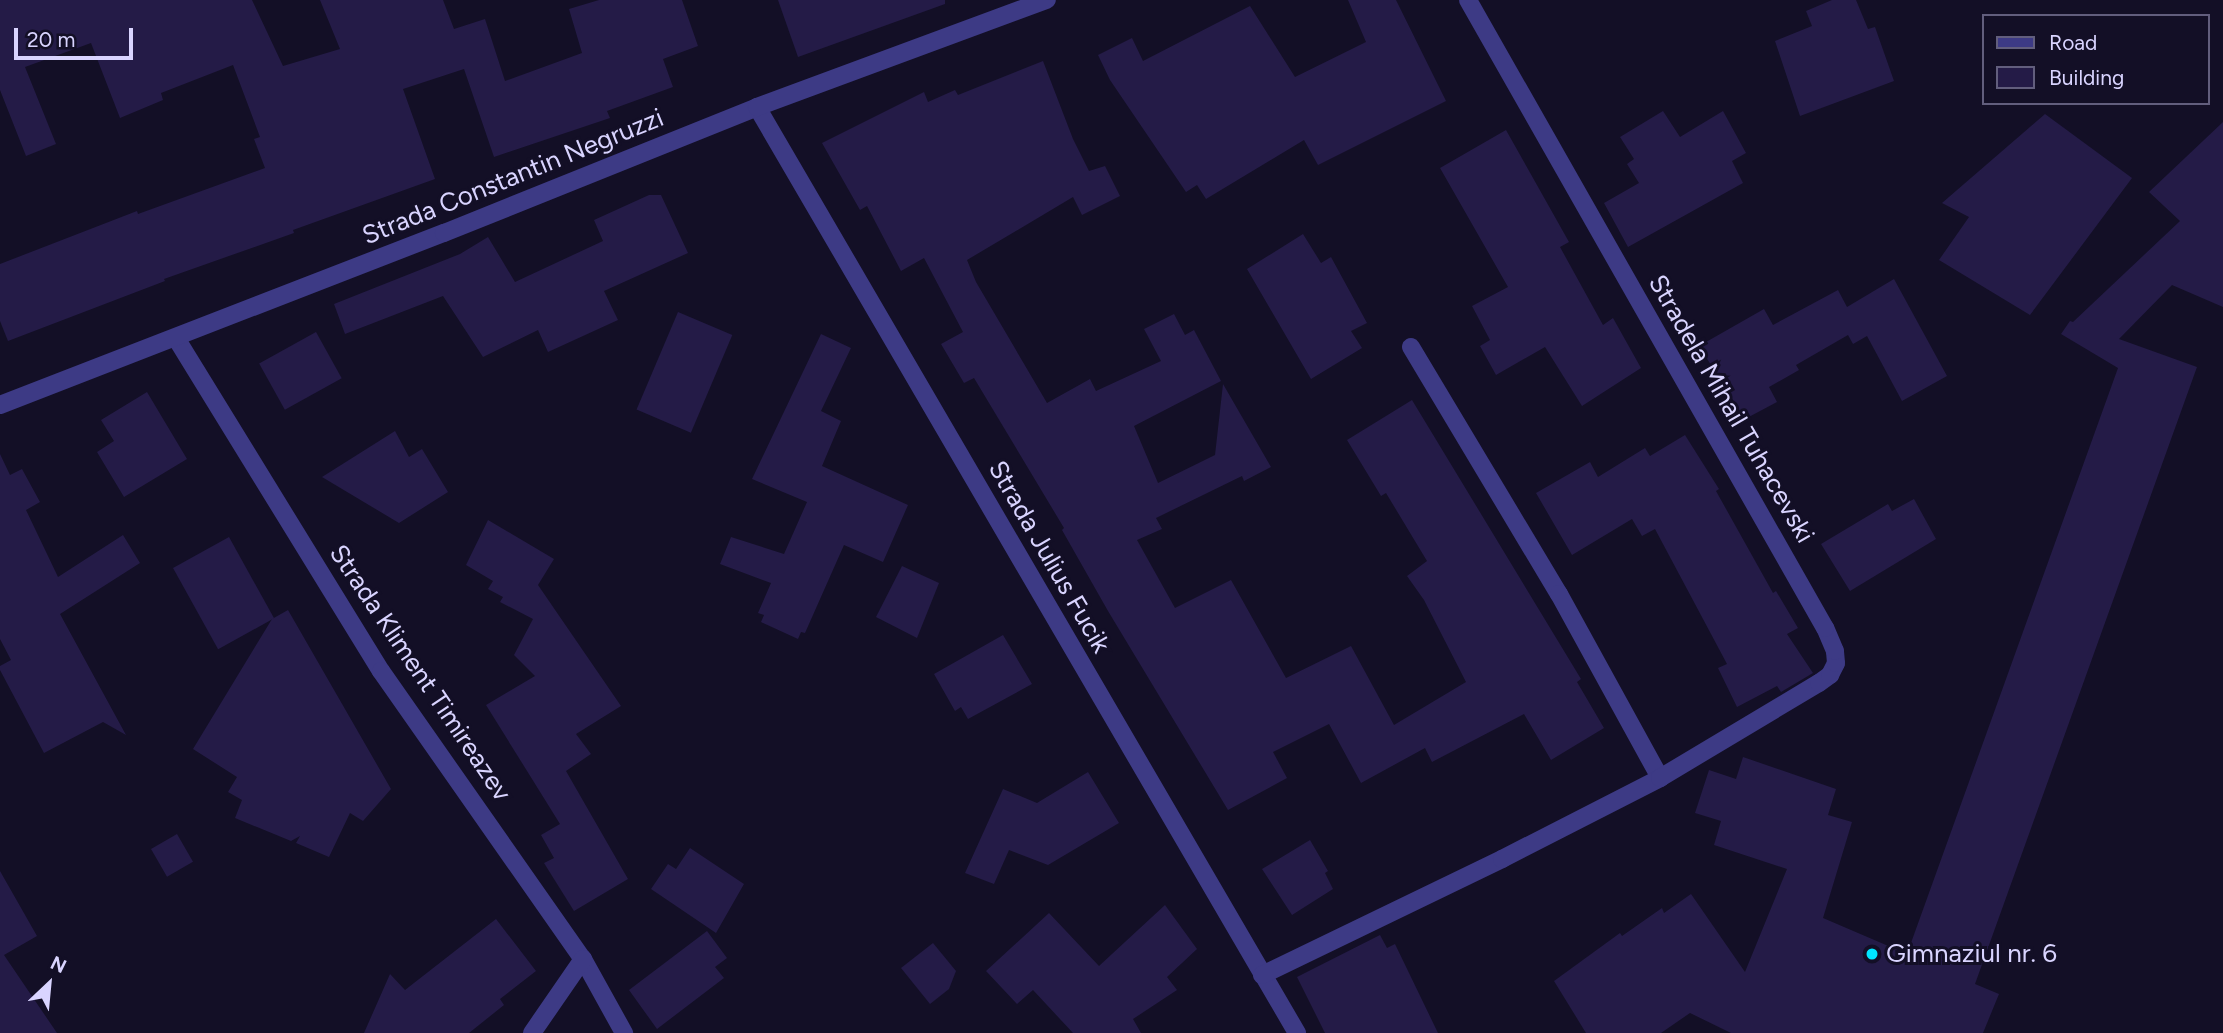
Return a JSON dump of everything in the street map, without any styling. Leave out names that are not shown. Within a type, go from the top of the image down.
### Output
[{"type":"street","name":"Strada Constantin Negruzzi","points":[[0,405],[176,338],[757,107],[1047,0]]},
{"type":"street","name":"Stradela Mihail Tuhacevski","points":[[1262,975],[1502,859],[1660,778],[1826,678],[1836,663],[1835,651],[1825,628],[1468,0]]},
{"type":"street","name":"Strada Julius Fucik","points":[[757,107],[1297,1033]]},
{"type":"street","name":"Strada Kliment Timireazev","points":[[176,338],[381,671],[583,959],[624,1033]]},
{"type":"street","points":[[1411,347],[1559,594],[1660,778]]},
{"type":"street","points":[[532,1033],[583,959]]},
{"type":"building","points":[[0,0],[252,0],[283,66],[340,49],[320,0],[443,0],[454,29],[485,19],[505,81],[582,53],[569,9],[599,0],[682,0],[698,46],[663,59],[673,87],[607,111],[610,118],[494,157],[464,69],[403,89],[435,179],[293,230],[294,233],[164,279],[165,281],[8,341],[0,321],[0,264],[137,211],[138,214],[265,168],[254,139],[260,137],[233,65],[161,93],[163,100],[120,118],[91,43],[25,67],[56,144],[26,156],[0,90]]},
{"type":"building","points":[[778,0],[945,0],[945,4],[798,57]]},
{"type":"building","points":[[1348,0],[1396,0],[1446,101],[1318,165],[1304,140],[1206,199],[1197,185],[1186,192],[1110,80],[1098,55],[1132,38],[1143,61],[1250,6],[1295,77],[1366,42]]},
{"type":"building","points":[[1832,0],[1856,0],[1868,29],[1875,27],[1894,81],[1800,116],[1775,41],[1812,26],[1806,11]]},
{"type":"building","points":[[1043,61],[1073,139],[1089,171],[1105,166],[1120,196],[1082,215],[1073,197],[967,260],[976,282],[1047,403],[1090,379],[1096,391],[1161,361],[1144,329],[1174,314],[1185,335],[1194,330],[1221,381],[1134,426],[1158,483],[1215,455],[1223,384],[1271,467],[1244,481],[1242,476],[1156,518],[1162,529],[1137,540],[1175,608],[1231,580],[1286,678],[1351,646],[1394,725],[1466,682],[1424,600],[1407,576],[1427,561],[1386,493],[1381,496],[1347,440],[1412,400],[1581,679],[1577,682],[1604,728],[1551,760],[1524,714],[1432,762],[1425,748],[1361,783],[1329,724],[1273,752],[1287,778],[1228,810],[1108,611],[1062,530],[1064,528],[974,378],[964,383],[941,344],[963,332],[924,258],[901,271],[867,206],[860,210],[822,143],[924,92],[928,102],[955,90],[958,95]]},
{"type":"building","points":[[1663,111],[1680,137],[1723,111],[1746,153],[1732,161],[1743,183],[1628,247],[1604,203],[1639,183],[1627,164],[1634,159],[1620,137]]},
{"type":"building","points":[[2045,114],[2132,178],[2030,315],[1939,260],[1969,217],[1942,203]]},
{"type":"building","points":[[2223,122],[2223,307],[2172,285],[2119,339],[2197,367],[1975,984],[1999,994],[1983,1033],[1731,1033],[1690,1013],[1661,1033],[1586,1033],[1554,981],[1620,933],[1622,936],[1662,908],[1664,913],[1691,894],[1745,972],[1787,869],[1714,845],[1721,821],[1695,813],[1709,770],[1736,779],[1743,757],[1836,789],[1828,815],[1852,822],[1823,918],[1907,954],[2118,368],[2061,334],[2070,321],[2073,322],[2180,221],[2149,192]]},
{"type":"building","points":[[1506,130],[1569,242],[1560,247],[1603,325],[1613,318],[1641,368],[1582,406],[1545,347],[1496,375],[1480,346],[1490,340],[1472,306],[1508,287],[1440,168]]},
{"type":"building","points":[[649,195],[661,195],[688,253],[604,291],[618,320],[548,352],[538,330],[483,357],[443,296],[345,334],[334,304],[460,254],[488,237],[515,282],[603,241],[594,220]]},
{"type":"building","points":[[1303,234],[1321,263],[1331,257],[1367,323],[1351,331],[1362,348],[1311,379],[1247,269]]},
{"type":"building","points":[[1894,279],[1947,376],[1902,401],[1867,336],[1853,344],[1848,335],[1796,365],[1799,370],[1769,387],[1777,402],[1745,419],[1699,346],[1764,309],[1773,325],[1838,290],[1847,307]]},
{"type":"building","points":[[678,312],[732,335],[691,433],[637,410]]},
{"type":"building","points":[[316,332],[342,378],[285,410],[259,364]]},
{"type":"building","points":[[821,334],[851,348],[821,411],[841,421],[822,466],[908,505],[883,562],[844,545],[805,633],[801,632],[798,639],[761,622],[764,615],[758,613],[771,583],[720,564],[731,537],[784,554],[807,502],[752,479]]},
{"type":"building","points":[[147,392],[187,459],[124,497],[97,452],[114,441],[101,420]]},
{"type":"building","points":[[395,431],[409,457],[422,449],[448,492],[399,523],[322,477]]},
{"type":"building","points":[[1685,435],[1719,489],[1716,491],[1773,593],[1776,591],[1798,628],[1787,634],[1813,673],[1781,692],[1777,686],[1737,707],[1718,668],[1727,664],[1655,529],[1642,536],[1632,519],[1572,555],[1536,493],[1590,462],[1598,477],[1645,448],[1650,456]]},
{"type":"building","points":[[0,454],[10,475],[22,469],[40,502],[26,510],[58,577],[123,535],[140,563],[60,614],[126,735],[103,722],[44,753],[0,670],[0,666],[11,660],[0,639]]},
{"type":"building","points":[[1914,499],[1936,539],[1850,591],[1821,544],[1888,504],[1892,511]]},
{"type":"building","points":[[488,520],[554,559],[538,585],[621,706],[576,734],[591,754],[566,771],[628,879],[574,911],[544,863],[554,858],[541,835],[560,824],[486,705],[535,676],[514,655],[533,619],[500,602],[503,597],[488,589],[493,581],[466,565]]},
{"type":"building","points":[[229,537],[274,618],[218,649],[173,568]]},
{"type":"building","points":[[902,566],[939,583],[917,638],[876,617]]},
{"type":"building","points":[[288,610],[391,789],[363,821],[350,813],[329,857],[296,843],[300,836],[291,841],[235,818],[242,800],[228,792],[237,777],[193,749],[272,619]]},
{"type":"building","points":[[1003,635],[1032,684],[968,719],[961,707],[955,711],[934,674]]},
{"type":"building","points":[[1088,772],[1119,823],[1048,865],[1009,850],[994,884],[965,873],[1003,789],[1037,803]]},
{"type":"building","points":[[177,834],[193,862],[167,877],[151,849]]},
{"type":"building","points":[[1310,840],[1328,871],[1325,873],[1333,889],[1292,915],[1262,869]]},
{"type":"building","points":[[690,848],[744,884],[716,933],[651,889],[668,864],[676,869]]},
{"type":"building","points":[[0,871],[37,936],[4,955],[57,1033],[0,1033]]},
{"type":"building","points":[[1165,905],[1197,949],[1167,977],[1177,990],[1133,1019],[1141,1033],[1073,1033],[1033,990],[1017,1004],[986,971],[1049,913],[1099,966]]},
{"type":"building","points":[[496,919],[536,971],[500,999],[504,1005],[469,1033],[364,1033],[390,974],[405,990]]},
{"type":"building","points":[[707,931],[727,958],[715,967],[724,978],[657,1029],[629,990]]},
{"type":"building","points":[[1380,935],[1387,948],[1395,944],[1438,1033],[1325,1033],[1297,977]]},
{"type":"building","points":[[933,943],[956,971],[949,989],[930,1004],[901,968]]},
{"type":"place","name":"Gimnaziul nr. 6","points":[[1872,954]]}]
